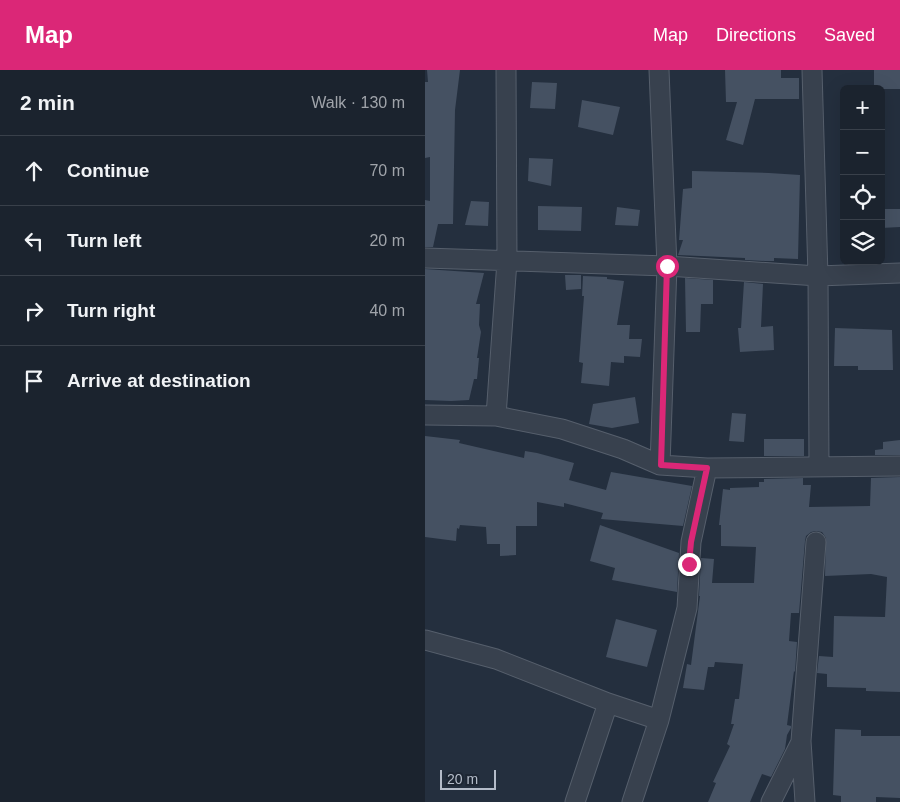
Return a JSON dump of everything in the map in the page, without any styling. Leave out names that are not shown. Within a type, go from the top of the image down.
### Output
[{"type":"street","points":[[496,416],[507,261],[506,70]]},
{"type":"street","points":[[659,70],[667,266],[661,465]]},
{"type":"street","points":[[812,70],[818,276],[819,466]]},
{"type":"street","points":[[425,258],[667,266],[818,276],[900,273]]},
{"type":"street","points":[[425,415],[496,416],[562,429],[623,449],[661,465],[707,468],[900,466]]},
{"type":"street","points":[[632,802],[659,720],[687,608],[691,542],[707,468]]},
{"type":"street","points":[[805,802],[801,741],[816,542]]},
{"type":"street","points":[[425,640],[496,659],[608,703],[659,720]]},
{"type":"street","points":[[575,802],[608,703]]},
{"type":"street","points":[[771,802],[801,741]]},
{"type":"building","points":[[427,70],[460,70],[455,110],[453,224],[438,224],[433,247],[425,247],[425,200],[430,201],[430,157],[425,158],[425,82],[428,82]]},
{"type":"building","points":[[725,70],[781,70],[781,78],[799,78],[799,99],[755,99],[743,145],[726,140],[737,102],[726,102]]},
{"type":"building","points":[[874,70],[900,70],[900,89],[885,89],[885,85],[874,85]]},
{"type":"building","points":[[532,82],[557,83],[555,109],[530,108]]},
{"type":"building","points":[[582,100],[620,107],[613,135],[578,127]]},
{"type":"building","points":[[529,158],[553,159],[551,186],[528,181]]},
{"type":"building","points":[[692,171],[800,175],[798,259],[774,258],[774,261],[765,261],[745,260],[745,258],[678,255],[683,240],[679,240],[683,189],[692,188]]},
{"type":"building","points":[[471,201],[489,202],[488,226],[465,225]]},
{"type":"building","points":[[538,206],[582,207],[581,231],[538,230]]},
{"type":"building","points":[[617,207],[640,210],[638,226],[615,225]]},
{"type":"building","points":[[885,209],[900,209],[900,227],[885,228]]},
{"type":"building","points":[[425,269],[484,273],[476,304],[480,304],[479,325],[481,332],[477,358],[479,358],[477,379],[474,379],[469,400],[425,400]]},
{"type":"building","points":[[565,275],[581,275],[581,289],[566,290]]},
{"type":"building","points":[[583,276],[607,277],[607,279],[624,281],[617,325],[630,325],[629,339],[642,339],[640,357],[624,356],[624,363],[611,362],[609,386],[581,383],[583,363],[579,362],[584,296],[582,296]]},
{"type":"building","points":[[685,278],[713,280],[713,304],[701,304],[700,332],[686,332]]},
{"type":"building","points":[[744,282],[763,284],[761,327],[773,326],[774,350],[740,352],[738,328],[741,328]]},
{"type":"building","points":[[835,328],[892,330],[893,370],[858,370],[858,366],[834,366]]},
{"type":"building","points":[[635,397],[639,423],[612,428],[589,424],[593,404]]},
{"type":"building","points":[[732,413],[746,414],[744,442],[729,441]]},
{"type":"building","points":[[425,436],[460,440],[459,443],[524,458],[525,451],[574,463],[569,480],[606,490],[611,472],[692,486],[683,526],[601,519],[603,513],[564,503],[564,507],[537,502],[537,526],[516,526],[516,555],[500,556],[500,544],[487,544],[486,527],[460,525],[459,529],[457,528],[456,541],[425,537]]},
{"type":"building","points":[[764,439],[804,439],[804,456],[764,456]]},
{"type":"building","points":[[900,440],[900,455],[875,455],[875,450],[883,449],[883,442]]},
{"type":"building","points":[[900,477],[900,692],[866,691],[866,688],[827,687],[827,674],[817,673],[819,656],[833,657],[834,616],[885,617],[887,577],[871,574],[825,576],[826,538],[822,532],[811,532],[806,536],[805,541],[799,613],[791,613],[789,641],[797,642],[795,672],[787,725],[791,726],[791,728],[787,735],[785,749],[771,777],[762,774],[750,802],[708,802],[716,783],[713,782],[730,746],[727,744],[734,724],[731,724],[735,699],[739,699],[743,664],[715,662],[714,667],[708,667],[704,690],[683,688],[687,664],[691,665],[700,596],[701,558],[714,559],[712,583],[754,583],[756,547],[721,546],[721,525],[719,525],[723,489],[759,487],[759,482],[764,482],[764,479],[803,478],[803,485],[811,485],[809,507],[870,506],[871,478]]},
{"type":"building","points":[[600,525],[679,553],[677,592],[612,580],[615,568],[590,561]]},
{"type":"building","points":[[616,619],[657,630],[647,667],[606,657]]},
{"type":"building","points":[[835,729],[861,730],[861,736],[900,736],[900,798],[876,797],[876,802],[841,802],[841,796],[833,795]]},
{"type":"route","points":[[667,266],[661,465],[707,468],[691,542],[689,564]]}]
